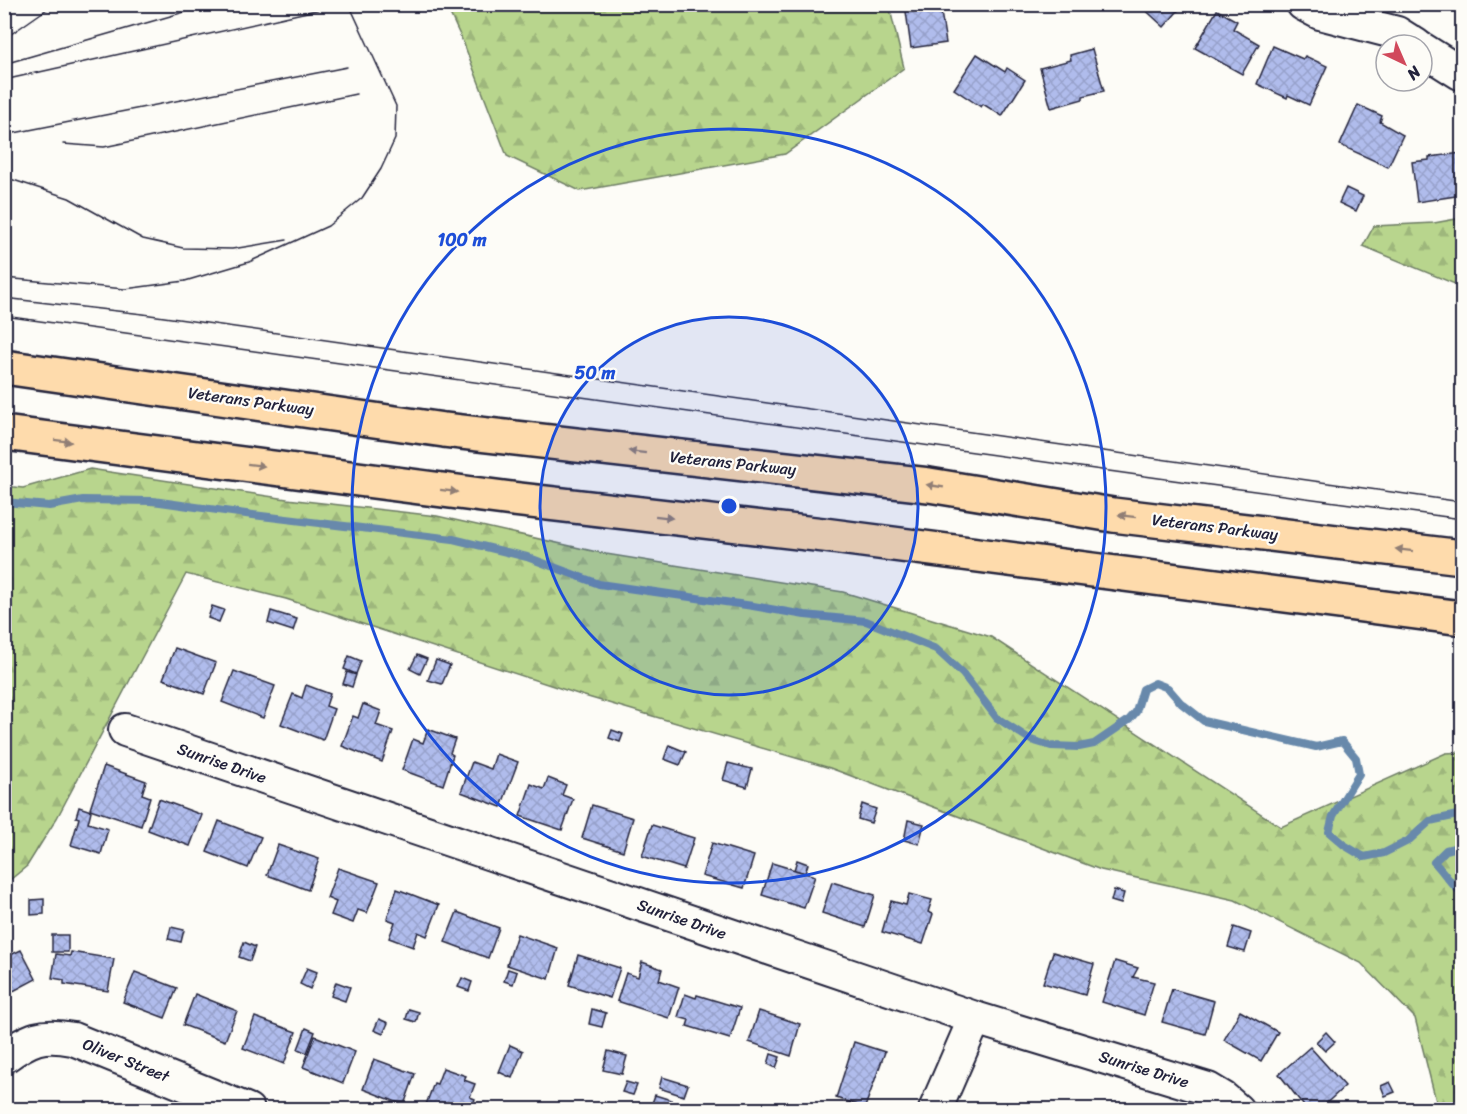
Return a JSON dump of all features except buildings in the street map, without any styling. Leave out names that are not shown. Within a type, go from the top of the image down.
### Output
[{"type":"main road","name":"Veterans Parkway","points":[[4,367],[444,429],[929,485],[1113,515],[1462,557]]},
{"type":"main road","points":[[4,433],[512,499],[824,535],[1462,618]]},
{"type":"street","points":[[1303,4],[1320,13],[1397,33]]},
{"type":"street","points":[[1434,57],[1460,73]]},
{"type":"street","name":"Sunrise Drive","points":[[125,730],[975,1018],[1208,1089],[1223,1098],[1236,1110]]},
{"type":"street","points":[[934,1110],[975,1018]]},
{"type":"street","name":"Oliver Street","points":[[4,1057],[37,1038],[53,1035],[73,1039],[248,1110]]},
{"type":"green space","points":[[446,5],[889,5],[904,68],[785,154],[580,191],[507,156],[464,44]]},
{"type":"green space","points":[[1462,218],[1462,287],[1363,246],[1374,226],[1434,223]]},
{"type":"green space","points":[[90,469],[287,499],[437,516],[606,554],[843,592],[991,637],[1281,827],[1446,753],[1462,752],[1462,1109],[1438,1109],[1415,1018],[1361,963],[1235,900],[1101,870],[830,768],[581,695],[286,599],[186,574],[57,818],[27,866],[5,884],[5,486],[23,488]]},
{"type":"waterway","points":[[4,502],[49,506],[83,500],[153,501],[453,539],[527,557],[599,584],[805,615],[866,621],[936,649],[963,674],[997,718],[1031,740],[1051,746],[1079,747],[1094,744],[1129,720],[1136,712],[1143,689],[1155,683],[1168,688],[1181,703],[1204,721],[1316,747],[1342,741],[1356,758],[1359,774],[1333,816],[1329,832],[1344,845],[1364,857],[1384,853],[1408,841],[1430,821],[1462,814]]},
{"type":"waterway","points":[[1462,846],[1446,850],[1434,862],[1462,893]]},
{"type":"tram line","points":[[4,7],[8,4]]},
{"type":"tram line","points":[[4,39],[54,4]]},
{"type":"tram line","points":[[4,64],[212,4]]},
{"type":"tram line","points":[[4,278],[125,289],[185,281],[249,262],[328,226],[362,198],[381,169],[395,139],[396,106],[349,4]]},
{"type":"tram line","points":[[4,80],[325,8]]},
{"type":"tram line","points":[[4,135],[347,67]]},
{"type":"tram line","points":[[63,144],[104,147],[356,94]]},
{"type":"tram line","points":[[4,177],[69,198],[143,239],[183,248],[232,249],[287,240]]},
{"type":"tram line","points":[[4,298],[143,314],[1462,502]]},
{"type":"tram line","points":[[4,316],[1462,519]]}]
